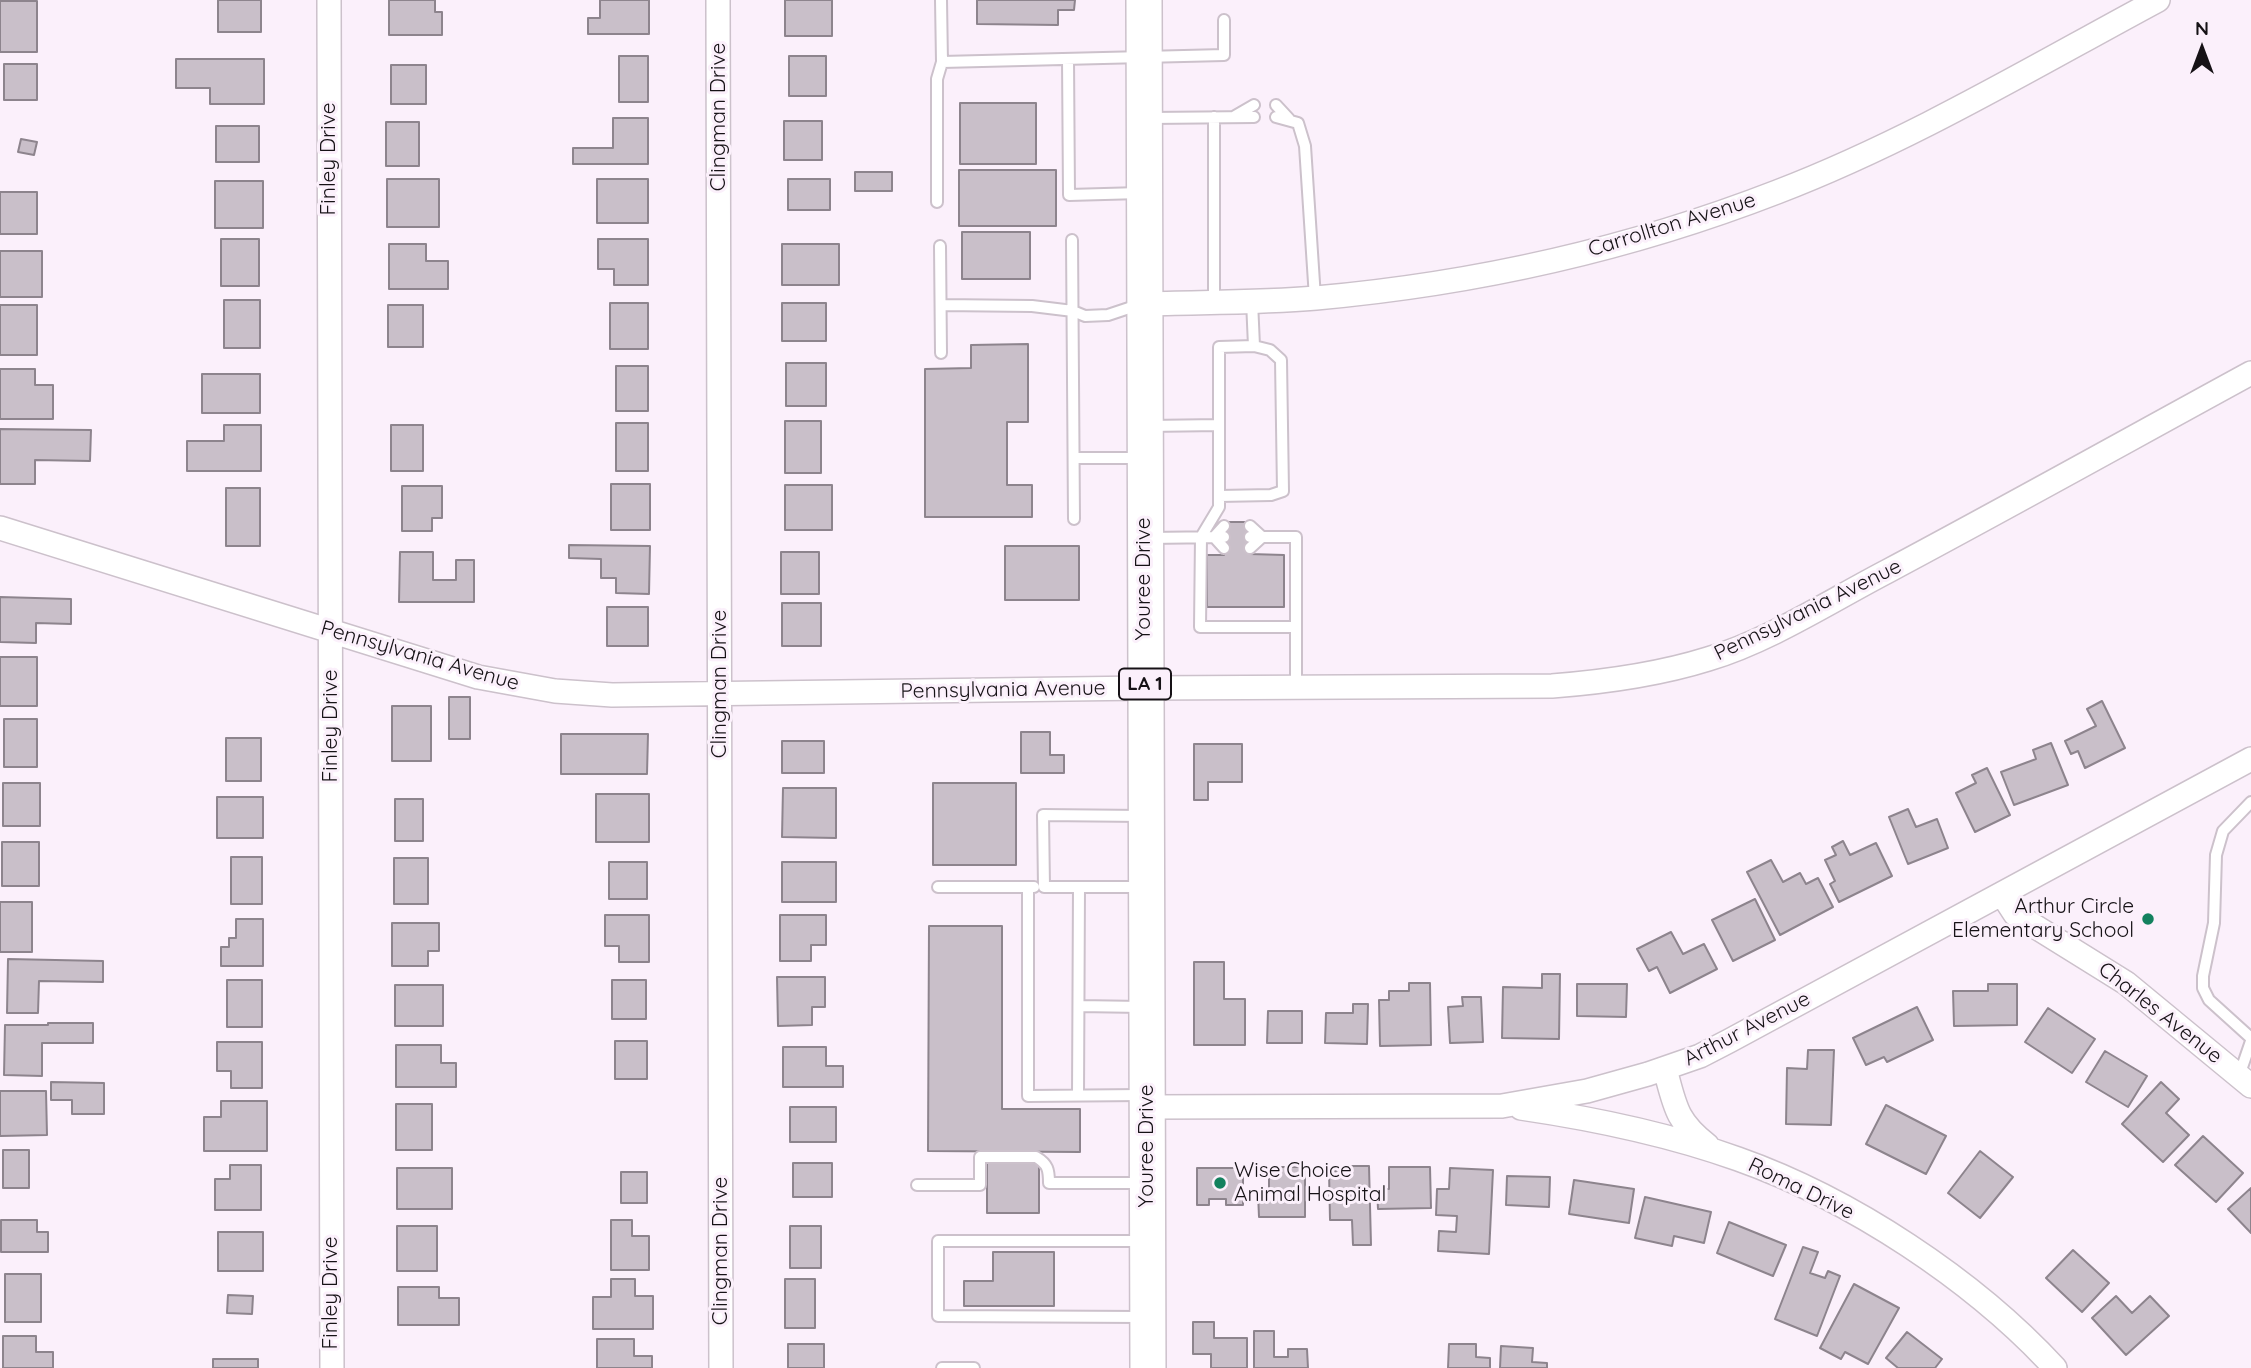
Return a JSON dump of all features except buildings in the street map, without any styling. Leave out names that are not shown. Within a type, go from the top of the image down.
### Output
[{"type":"main road","name":"Youree Drive","points":[[1144,0],[1148,1368]]},
{"type":"street","name":"Finley Drive","points":[[329,0],[332,1368]]},
{"type":"street","name":"Clingman Drive","points":[[718,0],[720,1368]]},
{"type":"street","name":"Carrollton Avenue","points":[[1143,304],[1315,298],[1499,273],[1631,241],[1776,192],[1835,168],[1932,121],[2158,0]]},
{"type":"street","name":"Pennsylvania Avenue","points":[[0,528],[478,677],[555,691],[611,695],[1552,686],[1653,673],[1708,659],[1774,631],[2016,503],[2251,373]]},
{"type":"street","name":"Arthur Avenue","points":[[1146,1101],[1502,1105],[1587,1091],[1665,1069],[1700,1056],[1729,1041],[2251,759]]},
{"type":"street","name":"Charles Avenue","points":[[2002,894],[2015,914],[2126,983],[2245,1081]]},
{"type":"street","points":[[1665,1069],[1674,1103],[1687,1130],[1715,1151]]},
{"type":"street","name":"Roma Drive","points":[[1502,1105],[1611,1122],[1715,1151],[1779,1175],[1854,1213],[1926,1258],[1980,1299],[2040,1351],[2055,1368]]},
{"type":"lane","points":[[937,202],[937,79],[942,62],[941,0]]},
{"type":"lane","points":[[942,62],[1224,55],[1224,20]]},
{"type":"lane","points":[[1068,59],[1069,195],[1143,193]]},
{"type":"lane","points":[[1234,117],[1254,105]]},
{"type":"lane","points":[[1276,111],[1298,123],[1305,146],[1315,298]]},
{"type":"lane","points":[[1214,117],[1214,302]]},
{"type":"lane","points":[[1144,118],[1254,117]]},
{"type":"lane","points":[[1072,240],[1074,519]]},
{"type":"lane","points":[[940,246],[942,353]]},
{"type":"lane","points":[[1252,301],[1254,346]]},
{"type":"lane","points":[[941,304],[1032,306],[1073,311],[1085,316],[1108,315],[1143,304]]},
{"type":"lane","points":[[1219,496],[1271,495],[1283,491],[1281,360],[1270,350],[1254,346],[1219,347],[1219,425],[1219,496],[1219,506],[1200,537],[1200,627],[1296,627]]},
{"type":"lane","points":[[1074,458],[1219,425]]},
{"type":"lane","points":[[1144,538],[1221,537]]},
{"type":"lane","points":[[1254,537],[1296,537],[1296,687]]},
{"type":"lane","points":[[2245,1081],[2251,1040],[2209,1000],[2203,988],[2203,976],[2214,923],[2216,855],[2223,831],[2251,802]]},
{"type":"lane","points":[[1044,887],[1044,815],[1146,816]]},
{"type":"lane","points":[[938,887],[1146,887]]},
{"type":"lane","points":[[1028,887],[1028,1096],[1078,1096],[1146,1101]]},
{"type":"lane","points":[[1078,1096],[1079,887]]},
{"type":"lane","points":[[1079,1006],[1146,1007]]},
{"type":"lane","points":[[917,1185],[980,1185],[980,1157],[1036,1157],[1044,1161],[1049,1170],[1049,1183],[1147,1183]]},
{"type":"lane","points":[[1147,1241],[938,1241],[938,1316],[1148,1317]]},
{"type":"lane","points":[[942,1368],[974,1368]]},
{"type":"place","name":"Arthur Circle Elementary School","points":[[2148,919]]},
{"type":"place","name":"Wise Choice Animal Hospital","points":[[1220,1183]]}]
